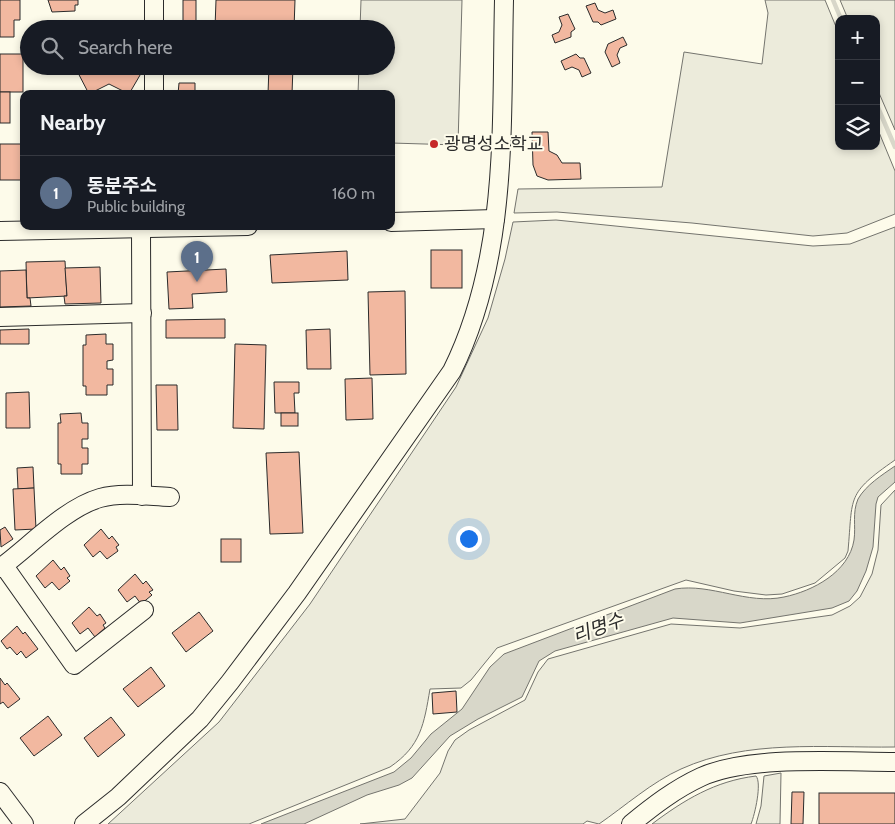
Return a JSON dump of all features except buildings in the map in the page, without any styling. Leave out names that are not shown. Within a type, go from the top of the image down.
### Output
[{"type":"street","points":[[154,0],[154,20]]},
{"type":"street","points":[[84,824],[118,797],[200,719],[297,593],[452,371],[467,340],[490,254],[499,195],[504,0]]},
{"type":"street","points":[[154,75],[154,90]]},
{"type":"street","points":[[395,222],[495,219]]},
{"type":"street","points":[[0,231],[50,230]]},
{"type":"street","points":[[142,496],[142,313],[150,230]]},
{"type":"street","points":[[0,317],[142,313]]},
{"type":"street","points":[[144,610],[74,665],[2,567],[58,522],[86,503],[119,495],[170,497]]},
{"type":"street","points":[[631,824],[666,796],[702,776],[727,769],[775,763],[895,762]]},
{"type":"street","points":[[0,792],[24,824]]},
{"type":"shaded area","points":[[361,0],[462,0],[458,145],[395,143],[395,90],[358,90],[359,75],[395,75],[395,20],[360,20]]},
{"type":"shaded area","points":[[765,0],[825,0],[835,24],[835,150],[880,150],[880,135],[895,171],[895,214],[847,233],[813,236],[692,223],[557,212],[514,213],[518,189],[662,187],[684,52],[762,64],[768,13]]},
{"type":"shaded area","points":[[840,0],[895,0],[895,130],[880,95],[880,15],[846,15]]},
{"type":"shaded area","points":[[556,220],[813,246],[850,244],[895,227],[895,460],[868,481],[855,498],[852,507],[848,551],[845,558],[815,583],[782,594],[766,595],[734,591],[686,580],[497,648],[471,680],[461,688],[430,689],[423,724],[415,742],[390,767],[249,824],[108,824],[219,722],[310,604],[456,387],[488,318],[505,259],[513,222]]},
{"type":"shaded area","points":[[895,490],[895,747],[786,747],[732,753],[706,759],[670,774],[599,824],[587,821],[583,824],[360,824],[405,819],[440,773],[448,751],[455,740],[469,730],[525,700],[538,672],[548,659],[671,624],[740,628],[832,615],[850,606],[860,597],[872,574],[878,550],[881,505]]},
{"type":"shaded area","points":[[781,773],[780,824],[756,824],[761,806],[764,776]]},
{"type":"shaded area","points":[[756,776],[758,792],[751,824],[652,824],[676,807],[714,787],[727,782]]},
{"type":"water","name":"리명수","points":[[895,466],[895,482],[878,497],[876,504],[873,547],[866,571],[857,591],[849,601],[832,608],[740,623],[673,618],[555,651],[539,661],[522,697],[478,719],[450,736],[412,778],[399,785],[367,795],[304,824],[261,824],[394,772],[411,758],[431,734],[462,709],[490,667],[504,654],[675,589],[702,589],[770,599],[795,594],[818,585],[837,571],[851,551],[854,540],[856,504],[861,494]]},
{"type":"waterway","points":[[833,0],[839,15]]},
{"type":"waterway","points":[[877,105],[895,147]]},
{"type":"place","name":"광명성소학교","points":[[434,144]]},
{"type":"place","name":"동분주소","points":[[197,282]]}]
